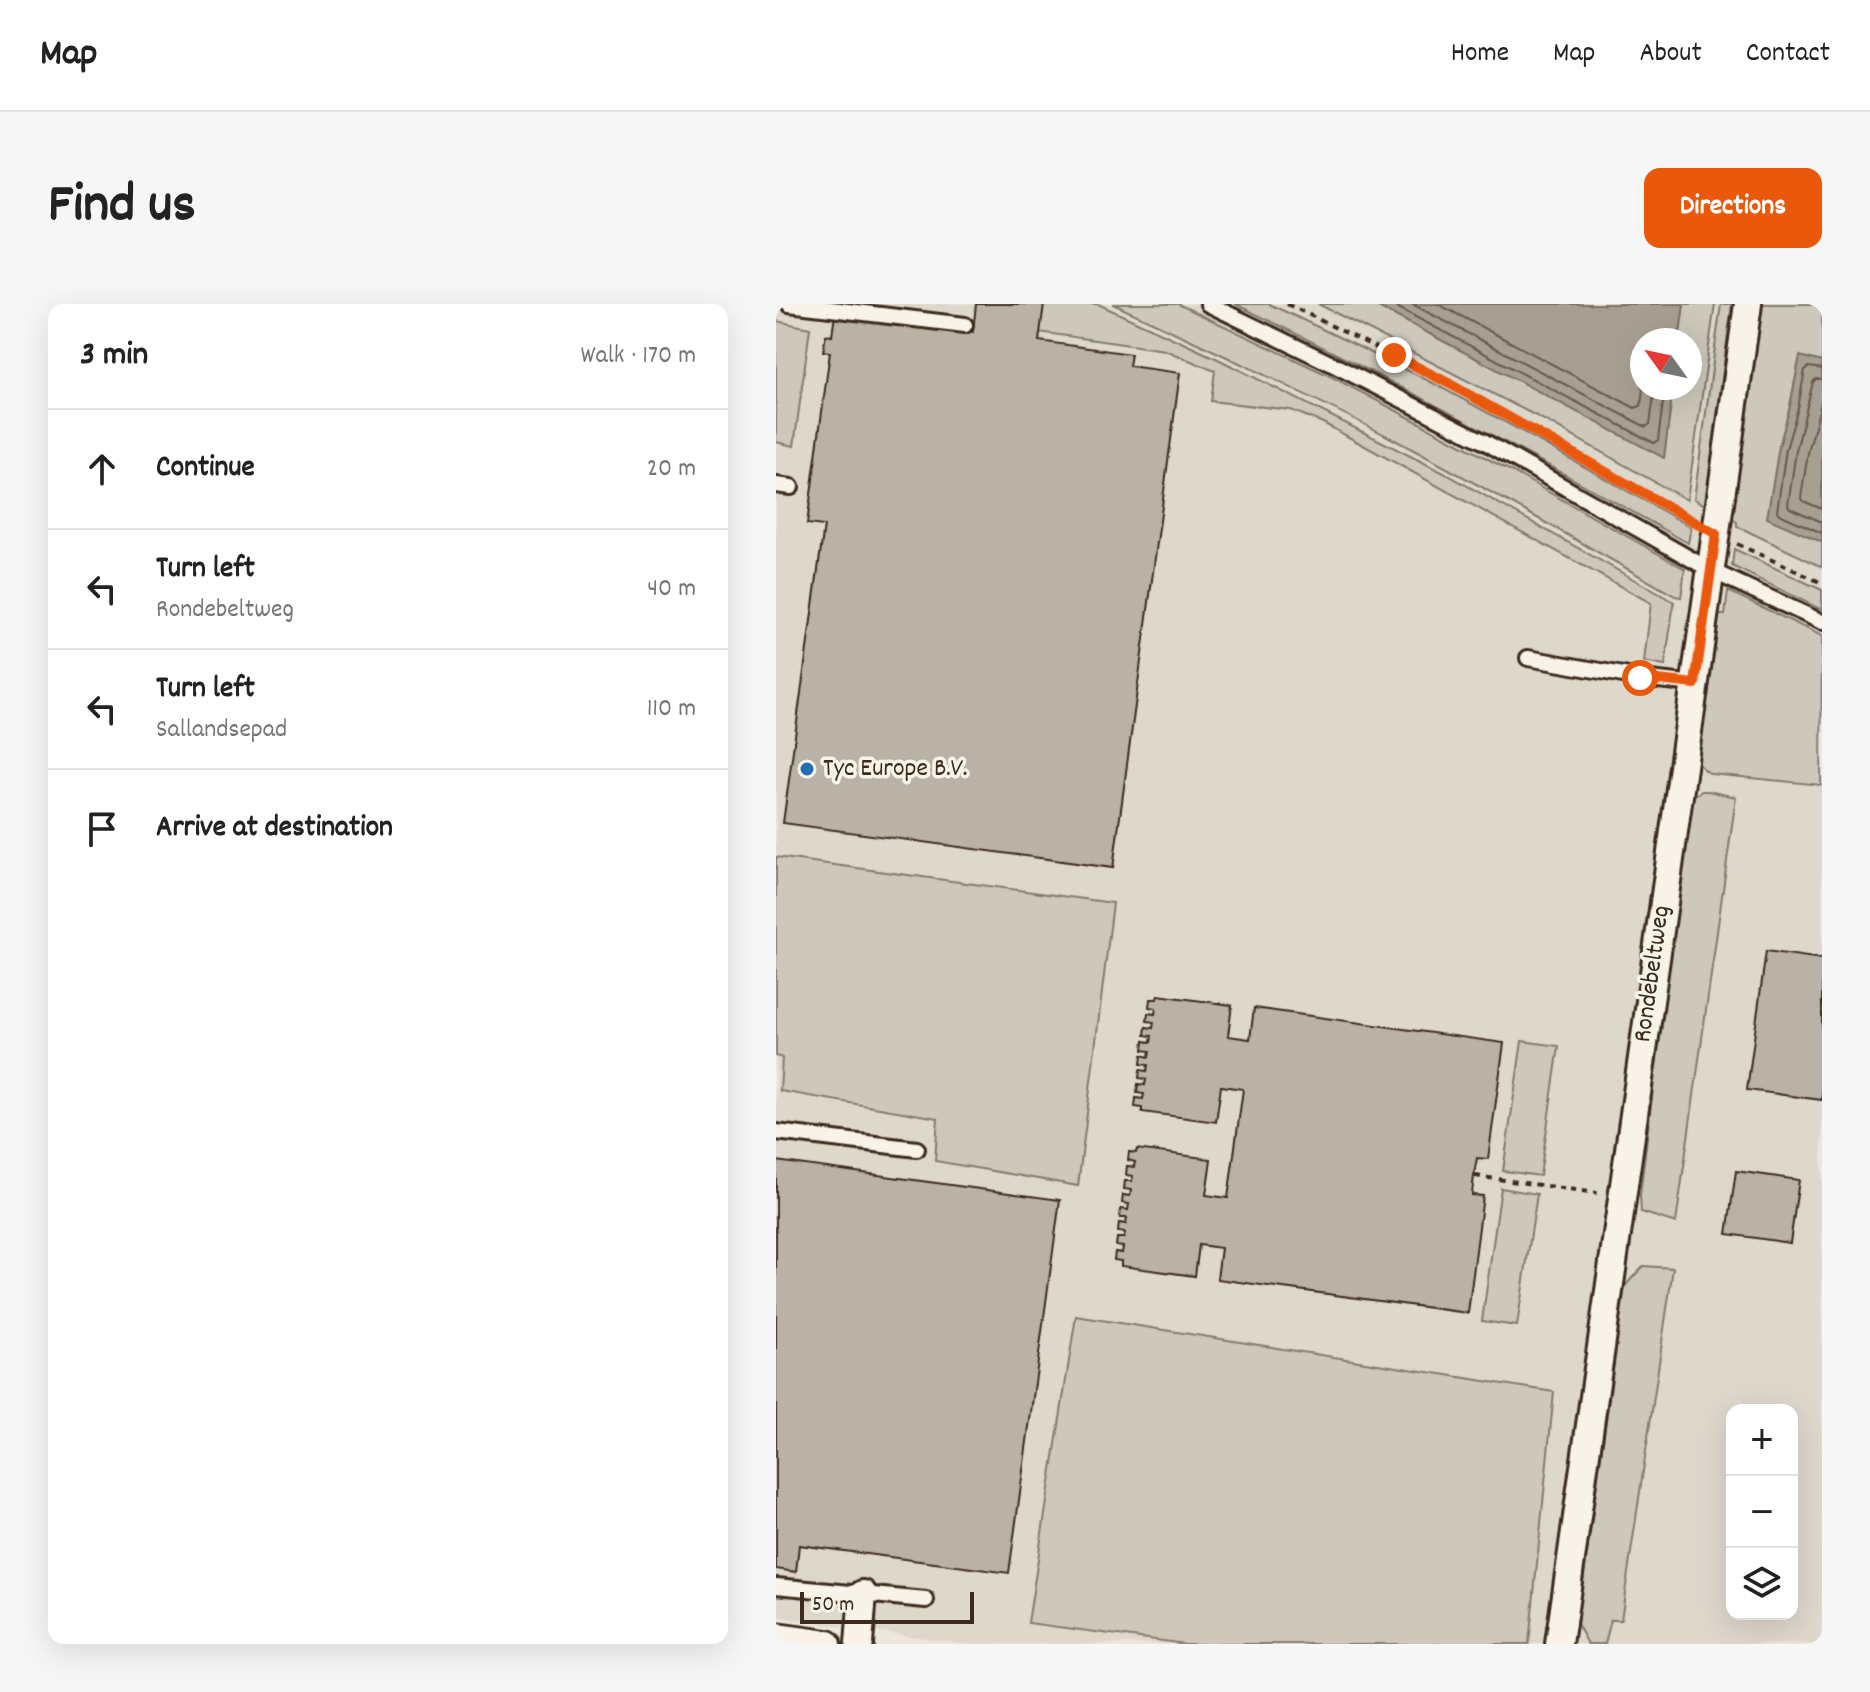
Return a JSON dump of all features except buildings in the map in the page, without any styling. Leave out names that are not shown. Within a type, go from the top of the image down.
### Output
[{"type":"street","name":"Rondebeltweg","points":[[1559,1644],[1748,304]]},
{"type":"street","points":[[859,1644],[863,1594]]},
{"type":"street","points":[[776,1637],[827,1644]]},
{"type":"lane","points":[[789,304],[965,325]]},
{"type":"lane","points":[[1208,304],[1485,442],[1712,571],[1822,622]]},
{"type":"lane","points":[[1528,658],[1640,678],[1695,684]]},
{"type":"lane","points":[[776,1132],[917,1149]]},
{"type":"lane","points":[[776,1586],[926,1600]]},
{"type":"path","points":[[1287,304],[1450,384],[1716,534],[1822,583]]},
{"type":"path","points":[[1475,1176],[1597,1193]]},
{"type":"shaded area","points":[[776,304],[1822,304],[1822,1644],[967,1644],[776,1617]]},
{"type":"shaded area","points":[[1035,304],[1098,304],[1220,360],[1448,475],[1674,602],[1665,666],[1644,662],[1651,603],[1323,423],[1291,410],[1211,401],[1215,371],[1165,350],[1031,331]]},
{"type":"shaded area","points":[[1113,304],[1178,304],[1334,378],[1513,472],[1685,569],[1681,597],[1393,439]]},
{"type":"shaded area","points":[[1235,304],[1269,304],[1431,382],[1691,527],[1688,543],[1464,420]]},
{"type":"shaded area","points":[[1318,304],[1373,304],[1664,457],[1671,400],[1701,400],[1687,500],[1542,419]]},
{"type":"shaded area","points":[[1684,304],[1715,304],[1702,395],[1702,328],[1681,328]]},
{"type":"shaded area","points":[[1721,304],[1732,304],[1705,505],[1694,499]]},
{"type":"shaded area","points":[[1757,304],[1822,304],[1822,362],[1800,357],[1779,447],[1768,517],[1822,542],[1822,567],[1737,526],[1737,522],[1728,517]]},
{"type":"shaded area","points":[[776,321],[810,328],[794,446],[776,442]]},
{"type":"shaded area","points":[[1734,549],[1822,590],[1822,610],[1732,566]]},
{"type":"shaded area","points":[[1728,591],[1822,636],[1821,785],[1711,774],[1696,758],[1714,615],[1725,615]]},
{"type":"shaded area","points":[[1702,791],[1736,797],[1676,1223],[1641,1212],[1640,1195],[1688,804]]},
{"type":"shaded area","points":[[776,857],[1113,903],[1078,1186],[935,1161],[938,1118],[780,1091],[782,1058],[776,1056]]},
{"type":"shaded area","points":[[1522,1041],[1559,1046],[1540,1176],[1503,1171]]},
{"type":"shaded area","points":[[1501,1188],[1537,1194],[1517,1326],[1482,1321]]},
{"type":"shaded area","points":[[1643,1266],[1673,1268],[1621,1620],[1611,1620],[1605,1644],[1588,1644],[1577,1624],[1625,1286]]},
{"type":"shaded area","points":[[1076,1316],[1554,1392],[1529,1644],[1185,1644],[1028,1623]]},
{"type":"water","points":[[1373,304],[1684,304],[1681,328],[1630,328],[1630,400],[1671,400],[1664,458]]},
{"type":"water","points":[[1800,356],[1822,362],[1822,542],[1767,518],[1779,447]]},
{"type":"place","name":"Tyc Europe B.V.","points":[[807,769]]},
{"type":"route","points":[[1394,355],[1716,534],[1695,684],[1640,678]]}]
